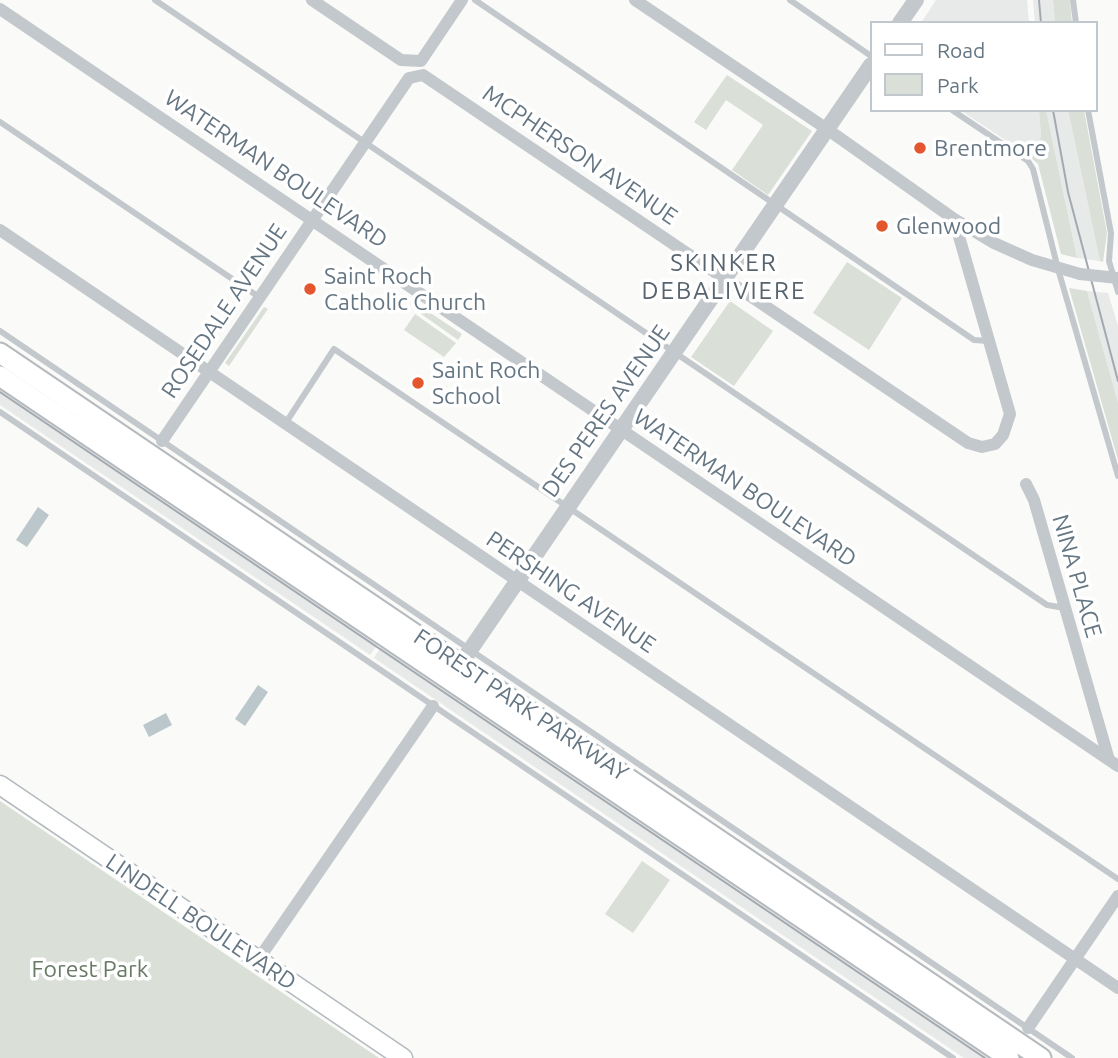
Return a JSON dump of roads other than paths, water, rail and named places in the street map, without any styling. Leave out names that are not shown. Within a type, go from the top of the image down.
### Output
[{"type":"main road","name":"FOREST PARK PARKWAY","points":[[0,353],[1041,1058]]},
{"type":"main road","name":"FOREST PARK PARKWAY","points":[[0,376],[460,664],[1009,1058]]},
{"type":"main road","name":"LINDELL BOULEVARD","points":[[0,785],[403,1058]]},
{"type":"street","points":[[312,0],[401,60],[421,61],[462,0]]},
{"type":"street","points":[[635,0],[827,129],[954,219],[994,243],[1058,268],[1080,274],[1118,278]]},
{"type":"street","points":[[901,21],[916,0]]},
{"type":"street","name":"WATERMAN BOULEVARD","points":[[0,9],[1114,763]]},
{"type":"street","name":"DES PERES AVENUE","points":[[460,664],[870,66]]},
{"type":"street","name":"ROSEDALE AVENUE","points":[[162,441],[409,78],[423,75]]},
{"type":"street","name":"MCPHERSON AVENUE","points":[[423,75],[968,443],[982,447],[995,444],[1008,428],[1010,414],[989,341]]},
{"type":"street","points":[[954,219],[989,341]]},
{"type":"street","name":"PERSHING AVENUE","points":[[0,230],[1118,988]]},
{"type":"street","name":"NINA PLACE","points":[[1026,484],[1034,500],[1114,763]]},
{"type":"street","points":[[258,960],[433,706]]},
{"type":"street","points":[[1028,1028],[1118,896]]},
{"type":"lane","points":[[155,0],[1046,605],[1065,608]]},
{"type":"lane","points":[[475,0],[974,340],[989,341]]},
{"type":"lane","points":[[790,0],[870,55]]},
{"type":"lane","points":[[1073,0],[1076,21]]},
{"type":"lane","points":[[955,112],[1028,161],[1033,169],[1058,268],[1118,476]]},
{"type":"lane","points":[[1088,112],[1111,233],[1109,261],[1118,292]]},
{"type":"lane","points":[[0,122],[259,297]]},
{"type":"lane","points":[[0,331],[162,441],[460,664],[1072,1058]]},
{"type":"lane","points":[[285,424],[334,349],[1118,879]]},
{"type":"lane","points":[[0,412],[953,1058]]},
{"type":"tram line","points":[[1039,0],[1041,21]]},
{"type":"tram line","points":[[1053,112],[1068,192],[1118,381]]},
{"type":"tram line","points":[[0,392],[985,1058]]},
{"type":"place","name":"Brentmore","points":[[920,148]]},
{"type":"place","name":"Glenwood","points":[[882,226]]},
{"type":"place","name":"Saint Roch Catholic Church","points":[[310,289]]},
{"type":"place","name":"Saint Roch School","points":[[418,383]]},
{"type":"district","name":"SKINKER DEBALIVIERE","points":[[724,277]]},
{"type":"park label","name":"Forest Park","points":[[90,969]]}]
